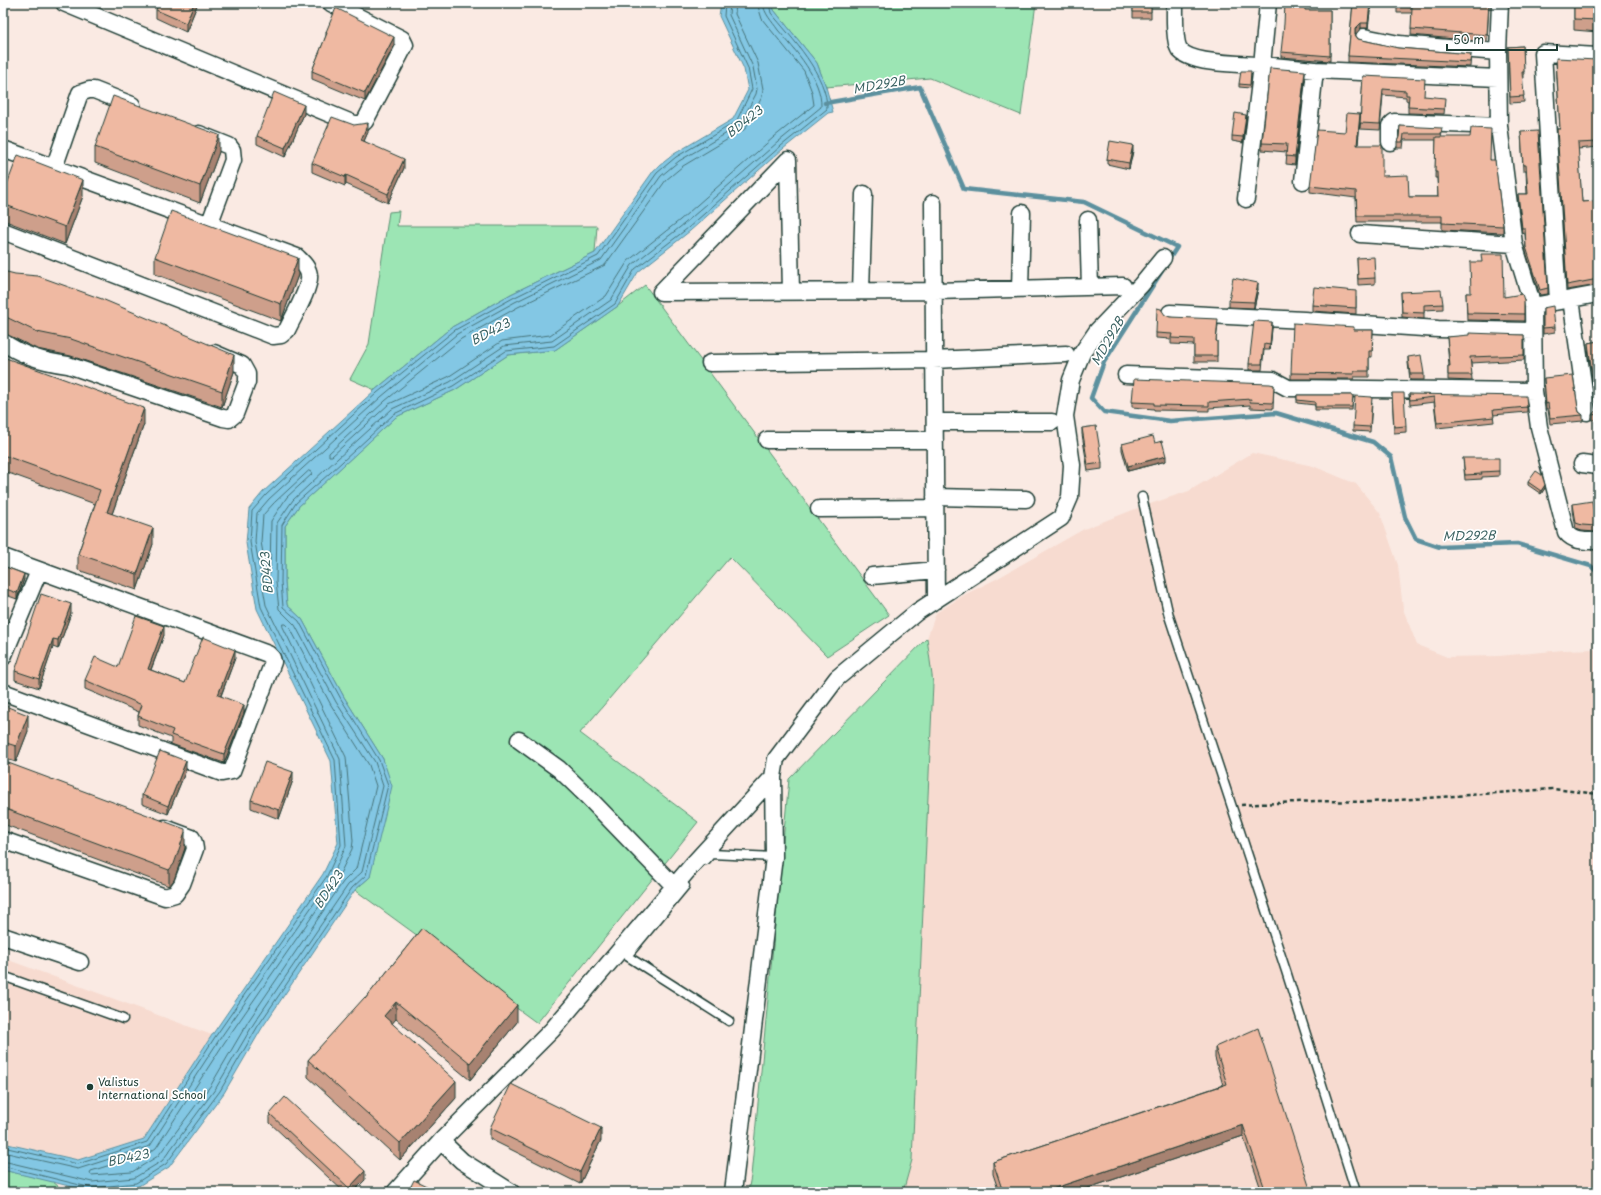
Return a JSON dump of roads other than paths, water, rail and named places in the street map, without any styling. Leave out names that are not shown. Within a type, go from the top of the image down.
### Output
[{"type":"street","points":[[64,3],[354,124],[362,124],[365,122],[378,99],[405,45],[405,42],[402,39],[331,3]]},
{"type":"street","points":[[1175,3],[1177,41],[1180,49],[1188,56],[1205,61],[1315,70],[1498,78]]},
{"type":"street","points":[[1246,199],[1268,3]]},
{"type":"street","points":[[1500,3],[1498,52],[1499,126],[1514,244],[1533,306],[1534,391],[1539,427],[1566,532],[1570,538],[1598,541]]},
{"type":"street","points":[[1364,37],[1399,44],[1498,52]]},
{"type":"street","points":[[1587,412],[1564,300],[1543,53],[1598,56]]},
{"type":"street","points":[[1303,181],[1315,70]]},
{"type":"street","points":[[54,168],[80,93],[94,90],[144,110]]},
{"type":"street","points":[[1390,142],[1390,126],[1394,122],[1499,126]]},
{"type":"street","points":[[186,128],[229,146],[232,150],[233,160],[209,225]]},
{"type":"street","points":[[3,149],[297,257],[305,264],[309,273],[309,283],[287,330],[281,335],[273,336],[3,231]]},
{"type":"street","points":[[791,291],[788,160],[661,292],[861,291],[1020,289],[1123,286]]},
{"type":"street","points":[[861,291],[864,194]]},
{"type":"street","points":[[933,203],[936,600]]},
{"type":"street","points":[[1020,289],[1022,213]]},
{"type":"street","points":[[1088,220],[1090,287]]},
{"type":"street","points":[[1360,234],[1514,244]]},
{"type":"street","points":[[732,1192],[774,857],[773,777],[776,758],[837,678],[917,612],[1061,518],[1070,496],[1072,465],[1065,416],[1071,380],[1082,353],[1097,331],[1141,286],[1162,258]]},
{"type":"street","points":[[1533,306],[1598,294]]},
{"type":"street","points":[[1170,313],[1296,319],[1438,329],[1533,331]]},
{"type":"street","points":[[3,342],[23,354],[51,363],[68,365],[223,418],[232,418],[235,414],[247,382],[247,374],[242,365],[198,346]]},
{"type":"street","points":[[710,364],[933,360],[1066,354]]},
{"type":"street","points":[[1126,375],[1273,380],[1288,388],[1534,391]]},
{"type":"street","points":[[934,422],[1052,422]]},
{"type":"street","points":[[767,440],[935,440]]},
{"type":"street","points":[[1582,464],[1598,466]]},
{"type":"street","points":[[819,509],[1026,499]]},
{"type":"street","points":[[3,558],[268,654],[272,658],[273,662],[232,771],[222,773],[3,692]]},
{"type":"street","points":[[872,576],[936,570]]},
{"type":"street","points":[[3,657],[39,571]]},
{"type":"street","points":[[520,740],[559,770],[586,795],[674,886]]},
{"type":"street","points":[[395,1192],[441,1141],[552,1030],[645,928],[674,886],[773,777]]},
{"type":"street","points":[[3,840],[157,896],[170,897],[175,894],[182,884],[195,849],[194,843],[192,838],[148,822]]},
{"type":"street","points":[[3,936],[80,962]]},
{"type":"street","points":[[441,1141],[462,1162],[511,1192]]},
{"type":"lane","points":[[1142,497],[1170,616],[1286,970],[1356,1192]]},
{"type":"lane","points":[[729,1021],[627,956],[645,928],[711,854],[774,857]]},
{"type":"lane","points":[[3,976],[123,1019]]},
{"type":"water","name":"BD423","points":[[721,3],[772,3],[774,10],[817,63],[833,112],[828,113],[783,149],[690,231],[638,272],[618,306],[555,350],[508,355],[455,390],[396,417],[299,506],[285,526],[285,582],[287,605],[302,619],[344,697],[383,759],[392,786],[370,877],[355,890],[262,1028],[224,1093],[169,1167],[137,1187],[90,1191],[3,1170],[3,1143],[78,1160],[144,1139],[212,1035],[323,874],[338,843],[331,761],[257,609],[246,543],[249,509],[263,492],[375,390],[452,327],[511,294],[595,253],[654,170],[674,154],[733,119],[748,90],[744,69],[719,16]]},
{"type":"waterway","name":"MD292B","points":[[825,103],[920,87],[964,189],[1084,202],[1177,247],[1168,261]]},
{"type":"waterway","name":"MD292B","points":[[1162,271],[1104,362],[1091,398],[1104,412],[1170,421],[1276,413],[1373,442],[1391,457],[1405,517],[1416,539],[1440,547],[1517,544],[1591,566],[1598,573]]},
{"type":"place","name":"Valistus International School","points":[[90,1087]]}]
